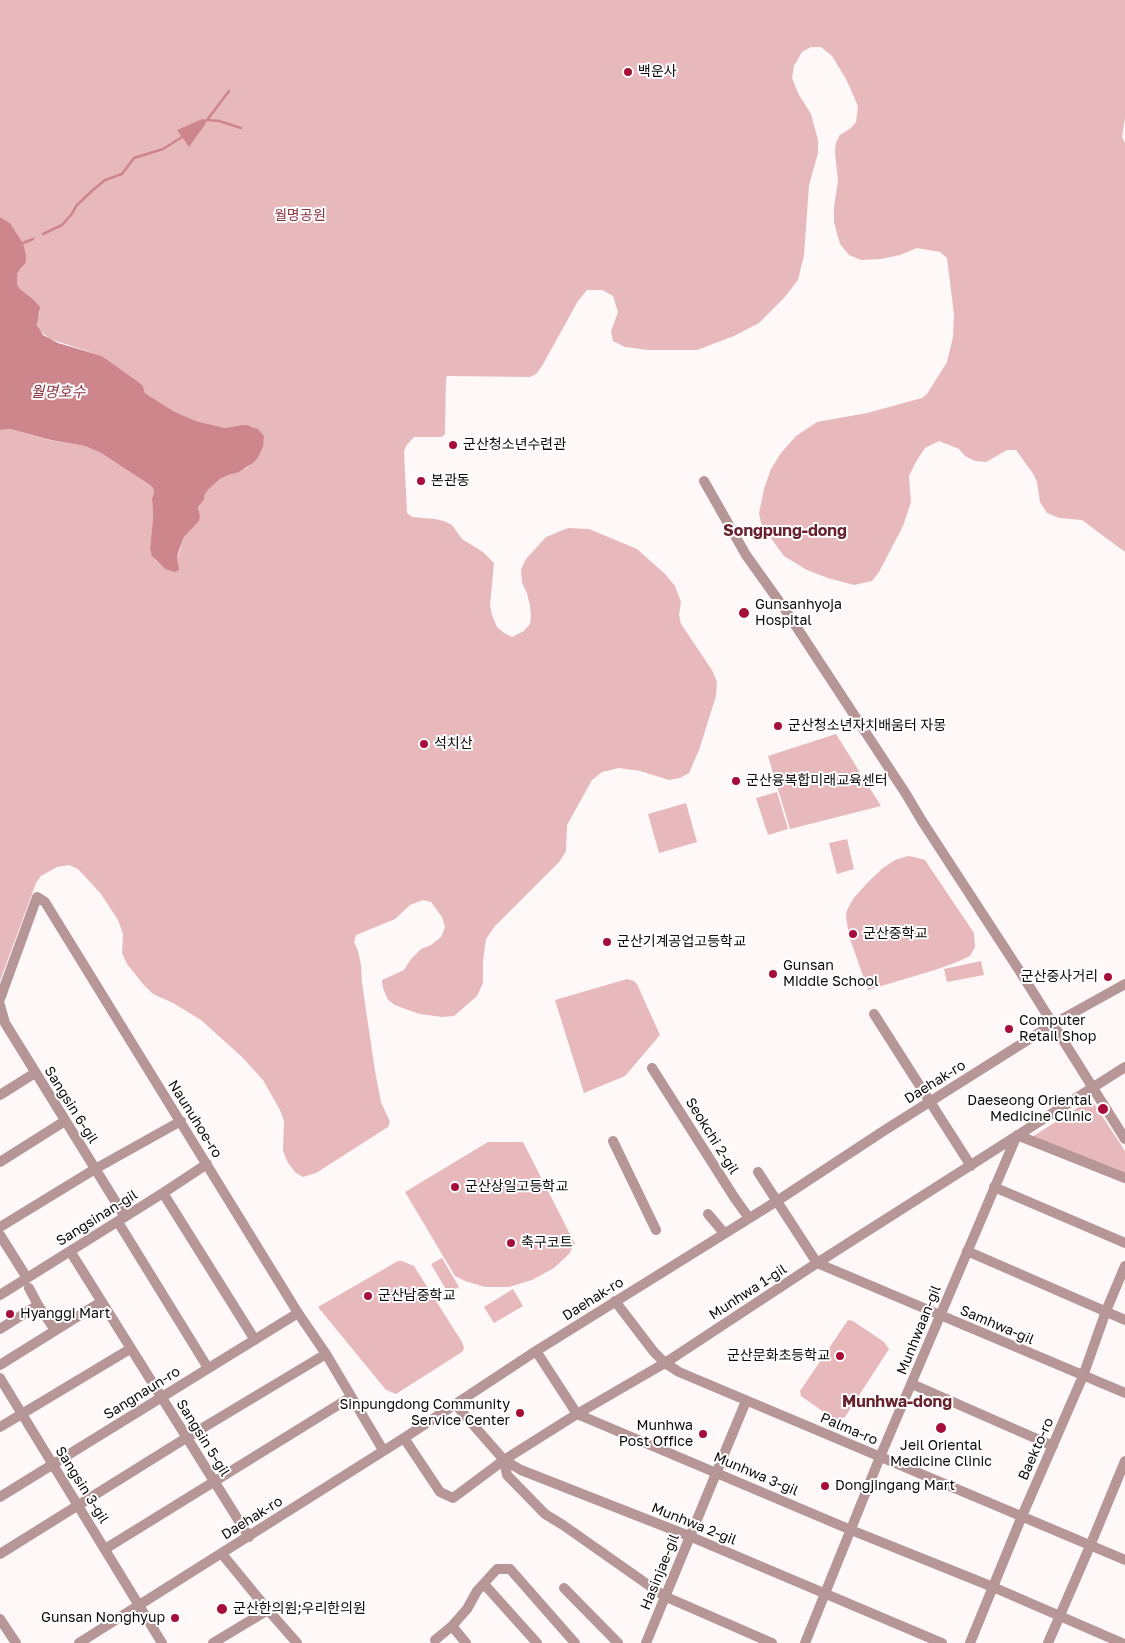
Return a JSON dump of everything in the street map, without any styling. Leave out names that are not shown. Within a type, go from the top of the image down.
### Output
[{"type":"street","points":[[704,481],[746,556],[786,611],[1053,1024],[1125,1139]]},
{"type":"street","name":"Naunuhoe-ro","points":[[0,999],[38,897],[45,902],[298,1313],[326,1354],[383,1450]]},
{"type":"street","name":"Daehak-ro","points":[[79,1643],[404,1438],[536,1351],[777,1201],[929,1102],[1053,1024],[1125,984]]},
{"type":"street","name":"Sangsin 6-gil","points":[[0,1005],[3,1027],[35,1073],[94,1169],[121,1220],[208,1368]]},
{"type":"street","points":[[874,1014],[971,1166]]},
{"type":"street","name":"Munhwa 1-gil","points":[[404,1438],[440,1492],[453,1498],[504,1460],[577,1414],[665,1363],[817,1263],[1125,1067]]},
{"type":"street","name":"Seokchi 2-gil","points":[[652,1068],[749,1218]]},
{"type":"street","points":[[0,1095],[35,1073]]},
{"type":"street","points":[[0,1162],[65,1121]]},
{"type":"street","points":[[0,1227],[94,1169],[181,1121]]},
{"type":"street","points":[[1017,1135],[1125,1178]]},
{"type":"street","name":"Munhwaan-gil","points":[[805,1643],[880,1457],[1017,1135]]},
{"type":"street","points":[[613,1141],[656,1230]]},
{"type":"street","name":"Sangsinan-gil","points":[[0,1295],[28,1283],[70,1251],[207,1164]]},
{"type":"street","points":[[758,1172],[817,1263]]},
{"type":"street","points":[[994,1187],[1125,1243]]},
{"type":"street","points":[[164,1193],[255,1340]]},
{"type":"street","points":[[708,1214],[724,1233]]},
{"type":"street","points":[[0,1235],[28,1283],[38,1305],[55,1330]]},
{"type":"street","name":"Sangsin 5-gil","points":[[70,1251],[248,1537]]},
{"type":"street","points":[[967,1251],[1125,1320]]},
{"type":"street","name":"Samhwa-gil","points":[[817,1263],[1125,1393]]},
{"type":"street","name":"Baekto-ro","points":[[970,1643],[1022,1516],[1083,1376],[1106,1311],[1122,1283],[1125,1266]]},
{"type":"street","name":"Palma-ro","points":[[615,1301],[654,1352],[665,1363],[679,1372],[1125,1560]]},
{"type":"street","points":[[0,1365],[102,1302]]},
{"type":"street","points":[[0,1329],[38,1305]]},
{"type":"street","name":"Sangnaun-ro","points":[[0,1497],[298,1313]]},
{"type":"street","points":[[0,1427],[130,1349]]},
{"type":"street","points":[[536,1351],[577,1414]]},
{"type":"street","points":[[0,1554],[186,1438],[326,1354]]},
{"type":"street","name":"Sangsin 3-gil","points":[[0,1378],[162,1643]]},
{"type":"street","points":[[912,1384],[1053,1446]]},
{"type":"street","points":[[105,1549],[351,1397]]},
{"type":"street","name":"Hasinjae-gil","points":[[646,1643],[746,1401]]},
{"type":"street","name":"Munhwa 2-gil","points":[[455,1404],[504,1460],[521,1470],[689,1536],[942,1643]]},
{"type":"street","name":"Munhwa 3-gil","points":[[577,1414],[851,1530],[993,1586],[1122,1643]]},
{"type":"street","points":[[504,1460],[507,1475],[545,1514],[664,1596],[772,1643]]},
{"type":"street","points":[[1048,1643],[1123,1475],[1125,1461]]},
{"type":"street","points":[[222,1554],[297,1643]]},
{"type":"street","points":[[435,1640],[452,1626],[467,1608],[477,1591],[497,1570],[510,1569],[575,1643]]},
{"type":"street","points":[[484,1584],[537,1643]]},
{"type":"street","points":[[564,1588],[618,1643]]},
{"type":"street","points":[[213,1643],[268,1610]]},
{"type":"street","points":[[0,1618],[16,1643]]},
{"type":"street","points":[[452,1626],[466,1643]]},
{"type":"green space","name":"월명공원","points":[[0,0],[1125,0],[1125,118],[1122,137],[1125,143],[1125,552],[1082,520],[1059,518],[1047,513],[1040,502],[1034,475],[1016,450],[1007,450],[986,462],[975,461],[965,456],[959,449],[939,441],[925,448],[909,476],[911,502],[903,526],[879,572],[872,581],[854,585],[807,570],[784,556],[765,530],[759,513],[764,489],[771,469],[781,453],[796,436],[817,422],[867,413],[922,398],[927,394],[947,362],[953,337],[954,315],[947,258],[940,252],[917,248],[900,255],[881,259],[861,260],[849,255],[840,244],[834,222],[838,181],[835,152],[836,142],[840,135],[851,128],[856,122],[858,106],[846,79],[832,56],[821,47],[811,47],[802,52],[794,66],[792,78],[799,95],[811,114],[818,140],[818,153],[809,185],[804,255],[798,280],[784,298],[759,323],[734,336],[697,350],[648,350],[625,347],[613,341],[611,331],[618,312],[613,296],[602,290],[587,290],[578,301],[536,374],[530,377],[447,376],[445,434],[442,437],[414,437],[406,446],[404,452],[407,513],[412,517],[435,519],[452,525],[462,539],[483,552],[494,563],[490,605],[497,627],[504,633],[512,637],[524,631],[530,624],[530,606],[522,583],[521,569],[526,559],[546,537],[568,528],[589,529],[637,549],[665,574],[675,586],[681,602],[679,615],[681,624],[712,670],[717,682],[716,696],[699,750],[689,773],[680,778],[669,780],[640,771],[619,768],[602,772],[592,780],[567,825],[566,851],[560,861],[495,926],[486,939],[483,983],[477,996],[454,1016],[442,1017],[420,1014],[395,1005],[388,1000],[383,988],[382,980],[404,970],[421,949],[431,945],[441,937],[445,927],[442,917],[431,902],[423,900],[410,905],[395,919],[356,935],[354,942],[361,965],[375,1071],[381,1102],[390,1122],[388,1127],[316,1173],[303,1177],[296,1173],[288,1163],[283,1151],[284,1121],[263,1080],[242,1057],[201,1020],[173,1003],[153,994],[143,984],[127,964],[122,953],[123,934],[118,920],[101,894],[78,869],[69,865],[57,867],[41,876],[36,883],[0,981],[0,430],[10,429],[50,440],[85,446],[101,453],[150,485],[154,492],[152,499],[153,517],[150,550],[155,560],[165,569],[177,559],[184,537],[200,516],[198,507],[209,489],[220,479],[247,468],[259,456],[263,447],[254,427],[242,425],[225,428],[196,421],[175,412],[145,393],[140,383],[102,356],[50,339],[39,330],[37,321],[40,312],[33,299],[20,289],[17,284],[17,274],[23,267],[23,243],[10,223],[0,217]]},
{"type":"green space","points":[[836,734],[881,806],[790,829],[768,756]]},
{"type":"green space","points":[[777,792],[788,829],[768,835],[756,798]]},
{"type":"green space","points":[[686,803],[697,842],[659,853],[648,814]]},
{"type":"green space","points":[[847,839],[854,869],[837,874],[829,843]]},
{"type":"green space","points":[[908,856],[925,860],[974,933],[975,947],[970,956],[957,962],[868,990],[849,936],[846,917],[847,910],[853,899],[883,868],[895,860]]},
{"type":"green space","points":[[981,961],[984,975],[947,982],[944,969]]},
{"type":"green space","points":[[627,979],[637,984],[660,1035],[625,1076],[584,1093],[555,1000]]},
{"type":"green space","points":[[1091,1099],[1125,1151],[1125,1176],[1032,1137]]},
{"type":"green space","points":[[488,1142],[523,1142],[575,1244],[569,1254],[554,1268],[532,1280],[509,1287],[485,1287],[455,1276],[405,1192]]},
{"type":"green space","points":[[442,1258],[459,1287],[448,1293],[431,1264]]},
{"type":"green space","points":[[398,1261],[414,1266],[464,1348],[462,1352],[396,1394],[386,1390],[318,1307]]},
{"type":"green space","points":[[513,1289],[523,1306],[494,1323],[484,1307]]},
{"type":"green space","points":[[848,1320],[853,1321],[884,1342],[889,1349],[845,1417],[840,1420],[831,1417],[801,1396],[800,1391]]},
{"type":"water","points":[[202,119],[207,120],[189,147],[177,130]]},
{"type":"water","name":"월명호수","points":[[0,217],[10,223],[23,243],[26,262],[17,274],[17,284],[40,307],[37,325],[43,335],[58,343],[102,356],[140,383],[145,393],[175,412],[196,421],[225,428],[247,425],[258,429],[264,436],[263,447],[253,463],[239,472],[220,479],[205,494],[204,500],[198,507],[199,521],[184,537],[177,559],[179,570],[175,572],[165,569],[152,556],[150,549],[153,517],[152,499],[154,492],[150,485],[101,453],[85,446],[51,440],[10,429],[0,430]]},
{"type":"waterway","points":[[207,120],[229,91]]},
{"type":"waterway","points":[[208,120],[219,121],[241,128]]},
{"type":"waterway","points":[[43,234],[62,225],[77,205],[93,190],[105,180],[122,174],[134,158],[163,149],[182,137]]},
{"type":"waterway","points":[[23,243],[33,239]]},
{"type":"place","name":"백운사","points":[[628,72]]},
{"type":"place","name":"군산청소년수련관","points":[[453,445]]},
{"type":"place","name":"본관동","points":[[421,481]]},
{"type":"place","name":"Gunsanhyoja Hospital","points":[[744,613]]},
{"type":"place","name":"군산청소년자치배움터 자몽","points":[[778,726]]},
{"type":"place","name":"석치산","points":[[424,744]]},
{"type":"place","name":"군산융복합미래교육센터","points":[[736,781]]},
{"type":"place","name":"군산중학교","points":[[853,934]]},
{"type":"place","name":"군산기계공업고등학교","points":[[607,942]]},
{"type":"place","name":"Gunsan Middle School","points":[[773,974]]},
{"type":"place","name":"군산중사거리","points":[[1108,977]]},
{"type":"place","name":"Computer Retail Shop","points":[[1009,1029]]},
{"type":"place","name":"Daeseong Oriental Medicine Clinic","points":[[1103,1109]]},
{"type":"place","name":"군산상일고등학교","points":[[455,1187]]},
{"type":"place","name":"축구코트","points":[[511,1243]]},
{"type":"place","name":"군산남중학교","points":[[368,1296]]},
{"type":"place","name":"Hyanggi Mart","points":[[10,1314]]},
{"type":"place","name":"군산문화초등학교","points":[[840,1356]]},
{"type":"place","name":"Sinpungdong Community Service Center","points":[[520,1413]]},
{"type":"place","name":"Jeil Oriental Medicine Clinic","points":[[941,1428]]},
{"type":"place","name":"Munhwa Post Office","points":[[703,1434]]},
{"type":"place","name":"Dongjingang Mart","points":[[825,1486]]},
{"type":"place","name":"군산한의원;우리한의원","points":[[222,1609]]},
{"type":"place","name":"Gunsan Nonghyup","points":[[175,1618]]},
{"type":"district","name":"Songpung-dong","points":[[785,531]]},
{"type":"district","name":"Munhwa-dong","points":[[897,1402]]}]
